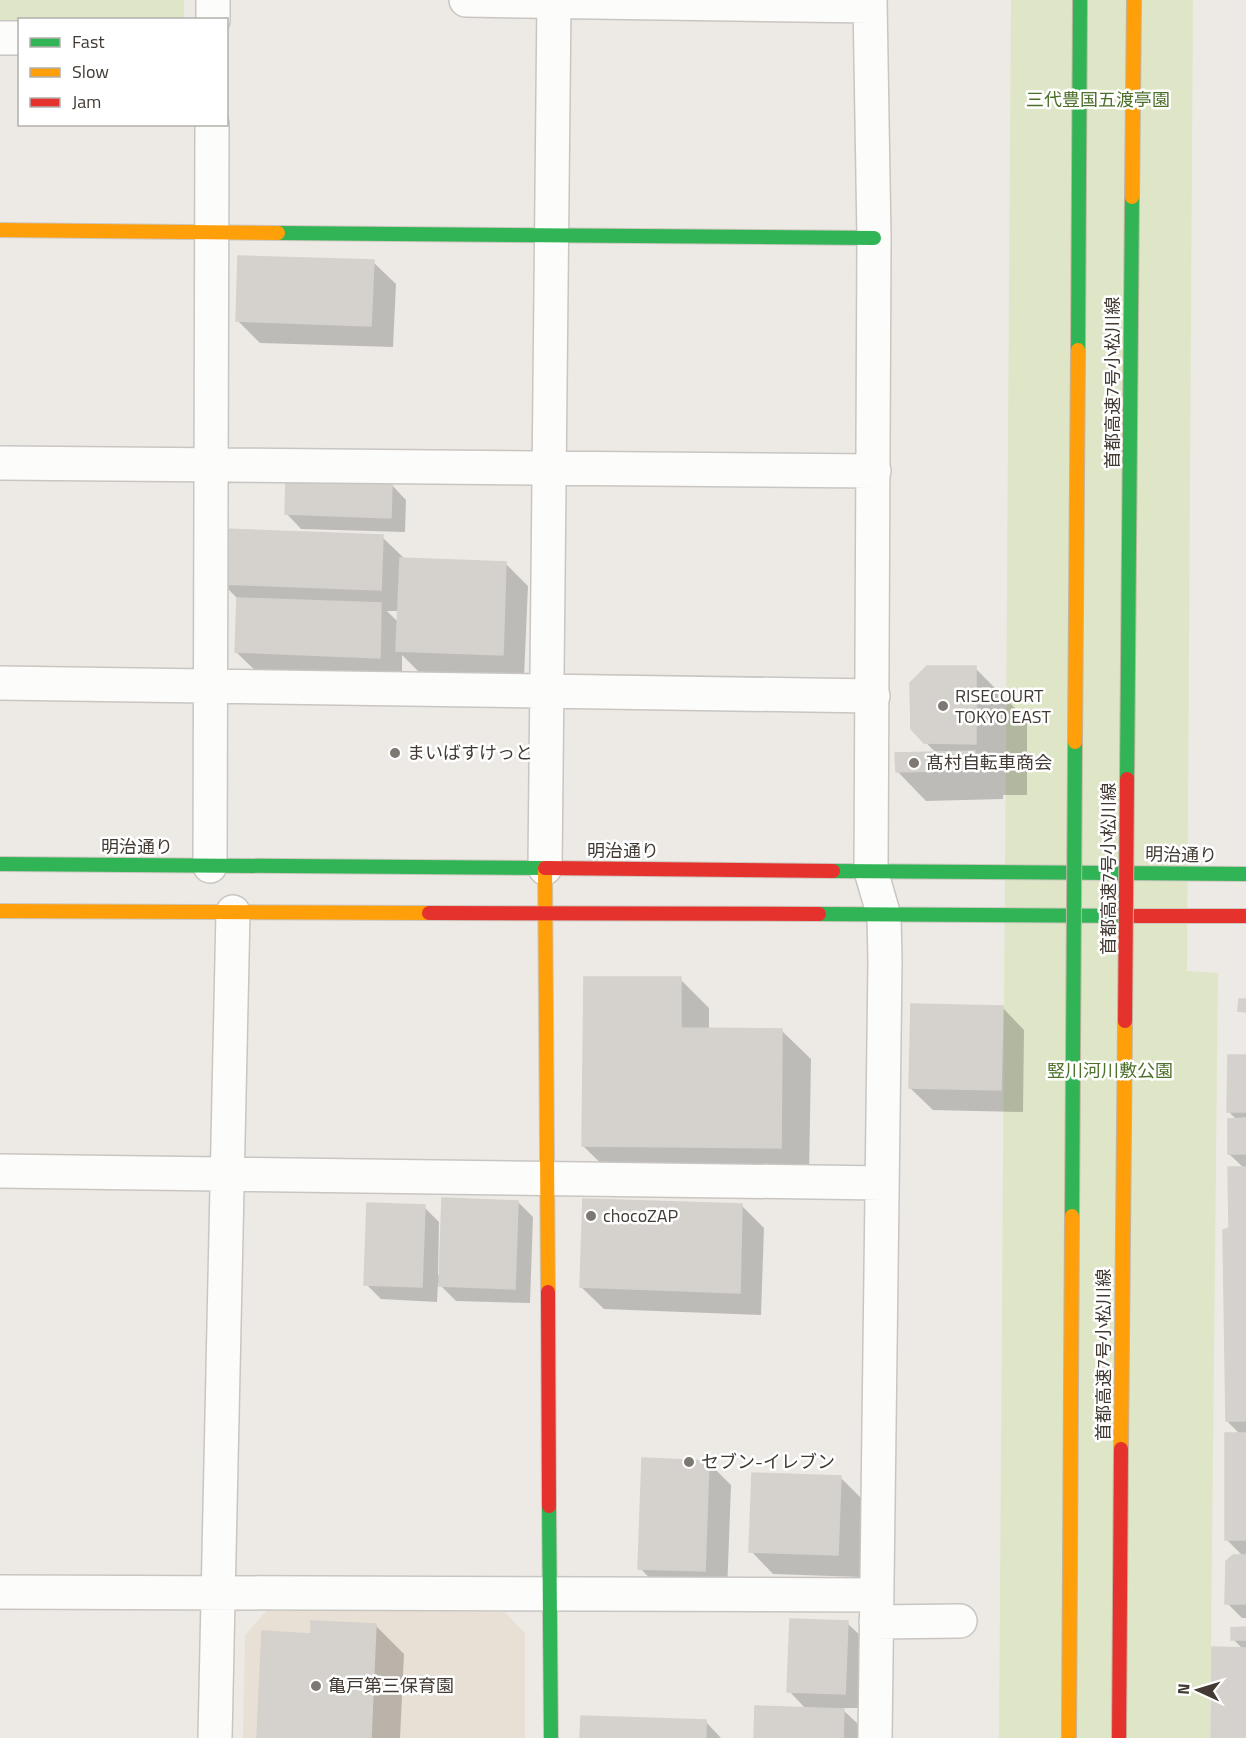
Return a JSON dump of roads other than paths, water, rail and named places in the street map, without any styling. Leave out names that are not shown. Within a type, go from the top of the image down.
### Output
[{"type":"main road","name":"首都高速7号小松川線","points":[[1069,1738],[1080,0]]},
{"type":"main road","name":"首都高速7号小松川線","points":[[1119,1738],[1134,0]]},
{"type":"main road","points":[[0,230],[874,238]]},
{"type":"main road","name":"明治通り","points":[[0,864],[1246,874]]},
{"type":"main road","points":[[545,868],[551,1738]]},
{"type":"main road","points":[[0,911],[1246,916]]},
{"type":"street","points":[[213,0],[213,18]]},
{"type":"street","points":[[466,0],[870,3],[874,238],[871,871],[884,916],[875,1738]]},
{"type":"street","points":[[545,868],[554,1]]},
{"type":"street","points":[[0,38],[18,38]]},
{"type":"street","points":[[210,866],[212,126]]},
{"type":"street","points":[[0,463],[874,471]]},
{"type":"street","points":[[0,683],[873,696]]},
{"type":"street","points":[[215,1738],[233,912]]},
{"type":"street","points":[[0,1171],[882,1183]]},
{"type":"street","points":[[0,1592],[550,1594],[876,1609],[960,1621]]},
{"type":"place","name":"RISECOURT TOKYO EAST","points":[[943,706]]},
{"type":"place","name":"まいばすけっと","points":[[395,753]]},
{"type":"place","name":"髙村自転車商会","points":[[914,763]]},
{"type":"place","name":"chocoZAP","points":[[591,1216]]},
{"type":"place","name":"セブン-イレブン","points":[[689,1462]]},
{"type":"place","name":"亀戸第三保育園","points":[[316,1686]]},
{"type":"park label","name":"三代豊国五渡亭園","points":[[1098,100]]},
{"type":"park label","name":"竪川河川敷公園","points":[[1110,1071]]}]
